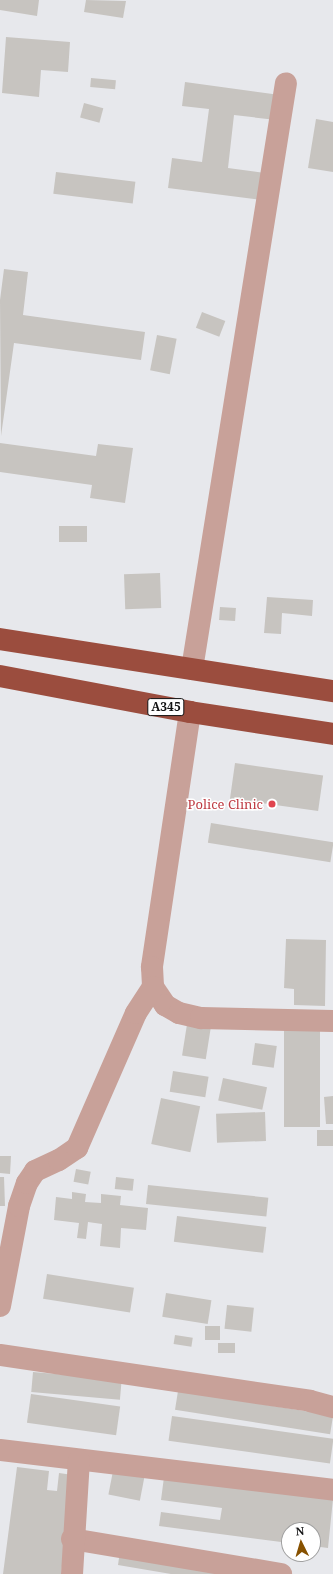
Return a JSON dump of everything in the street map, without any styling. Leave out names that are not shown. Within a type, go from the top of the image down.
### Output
[{"type":"highway","points":[[0,639],[333,691]]},
{"type":"highway","name":"A345","points":[[0,676],[190,712],[333,734]]},
{"type":"street","points":[[192,669],[286,83]]},
{"type":"street","points":[[190,712],[152,967],[153,987],[165,1005],[180,1013],[201,1018],[333,1020]]},
{"type":"street","points":[[0,1306],[19,1206],[27,1183],[36,1170],[59,1160],[77,1148],[136,1013],[153,987]]},
{"type":"street","points":[[0,1355],[310,1401],[333,1407]]},
{"type":"street","points":[[0,1450],[333,1490]]},
{"type":"street","points":[[72,1574],[72,1539],[79,1460]]},
{"type":"street","points":[[72,1539],[281,1574]]},
{"type":"building","points":[[0,0],[39,0],[37,16],[0,10]]},
{"type":"building","points":[[86,0],[126,1],[123,18],[84,12]]},
{"type":"building","points":[[6,37],[70,42],[68,72],[41,70],[39,97],[2,93]]},
{"type":"building","points":[[91,78],[116,80],[115,89],[90,87]]},
{"type":"building","points":[[185,82],[280,95],[276,120],[234,115],[228,168],[265,173],[262,200],[168,188],[172,158],[202,162],[209,109],[182,106]]},
{"type":"building","points":[[84,103],[103,108],[99,123],[80,117]]},
{"type":"building","points":[[316,119],[333,122],[333,172],[308,168]]},
{"type":"building","points":[[56,172],[135,182],[133,204],[53,194]]},
{"type":"building","points":[[4,269],[28,272],[23,315],[145,332],[141,360],[14,343],[1,436],[0,300]]},
{"type":"building","points":[[202,312],[225,321],[219,337],[196,328]]},
{"type":"building","points":[[157,335],[177,339],[170,374],[150,370]]},
{"type":"building","points":[[0,443],[96,456],[98,444],[133,448],[125,503],[90,498],[92,485],[0,472]]},
{"type":"building","points":[[59,526],[87,526],[87,542],[59,542]]},
{"type":"building","points":[[160,573],[161,608],[125,609],[124,574]]},
{"type":"building","points":[[267,597],[313,600],[312,616],[282,613],[281,634],[264,633]]},
{"type":"building","points":[[220,607],[236,608],[235,621],[219,620]]},
{"type":"building","points":[[235,763],[323,775],[318,811],[230,799]]},
{"type":"building","points":[[211,823],[333,842],[330,862],[208,843]]},
{"type":"building","points":[[286,939],[326,940],[325,1006],[294,1005],[294,989],[284,988]]},
{"type":"building","points":[[188,1018],[212,1022],[206,1059],[182,1056]]},
{"type":"building","points":[[284,1028],[320,1028],[320,1127],[284,1127]]},
{"type":"building","points":[[255,1043],[277,1046],[274,1068],[252,1065]]},
{"type":"building","points":[[173,1071],[209,1077],[205,1097],[170,1092]]},
{"type":"building","points":[[223,1078],[267,1087],[262,1110],[218,1100]]},
{"type":"building","points":[[333,1096],[333,1124],[326,1124],[324,1097]]},
{"type":"building","points":[[161,1098],[200,1106],[190,1152],[151,1144]]},
{"type":"building","points":[[265,1112],[266,1141],[217,1143],[216,1114]]},
{"type":"building","points":[[317,1130],[333,1130],[333,1146],[317,1146]]},
{"type":"building","points":[[0,1156],[11,1156],[10,1174],[0,1173]]},
{"type":"building","points":[[76,1169],[91,1172],[88,1185],[74,1182]]},
{"type":"building","points":[[0,1177],[4,1177],[5,1206],[0,1206]]},
{"type":"building","points":[[116,1177],[134,1179],[133,1191],[115,1189]]},
{"type":"building","points":[[148,1185],[268,1198],[266,1217],[146,1204]]},
{"type":"building","points":[[72,1192],[86,1194],[85,1202],[101,1203],[101,1194],[121,1196],[120,1205],[148,1208],[146,1230],[121,1228],[120,1248],[100,1246],[102,1224],[88,1222],[86,1239],[77,1238],[79,1223],[54,1220],[56,1197],[72,1199]]},
{"type":"building","points":[[177,1216],[266,1227],[263,1253],[174,1242]]},
{"type":"building","points":[[47,1274],[134,1288],[130,1312],[43,1299]]},
{"type":"building","points":[[166,1293],[211,1300],[208,1324],[162,1317]]},
{"type":"building","points":[[227,1305],[254,1308],[251,1332],[224,1329]]},
{"type":"building","points":[[205,1326],[220,1326],[220,1340],[205,1340]]},
{"type":"building","points":[[175,1335],[193,1338],[191,1347],[174,1344]]},
{"type":"building","points":[[218,1343],[235,1343],[235,1353],[218,1353]]},
{"type":"building","points":[[33,1372],[122,1380],[120,1400],[31,1392]]},
{"type":"building","points":[[178,1391],[333,1416],[330,1434],[175,1410]]},
{"type":"building","points":[[31,1394],[120,1407],[116,1435],[27,1423]]},
{"type":"building","points":[[172,1416],[333,1439],[330,1463],[169,1441]]},
{"type":"building","points":[[17,1467],[49,1471],[47,1490],[57,1491],[59,1473],[73,1475],[61,1574],[3,1574]]},
{"type":"building","points":[[113,1471],[144,1477],[140,1501],[108,1495]]},
{"type":"building","points":[[164,1477],[333,1499],[328,1548],[321,1547],[321,1522],[281,1522],[281,1542],[159,1526],[161,1512],[220,1520],[222,1508],[161,1500]]},
{"type":"building","points":[[120,1551],[253,1574],[171,1574],[118,1565]]},
{"type":"place","name":"Police Clinic","points":[[272,804]]}]
